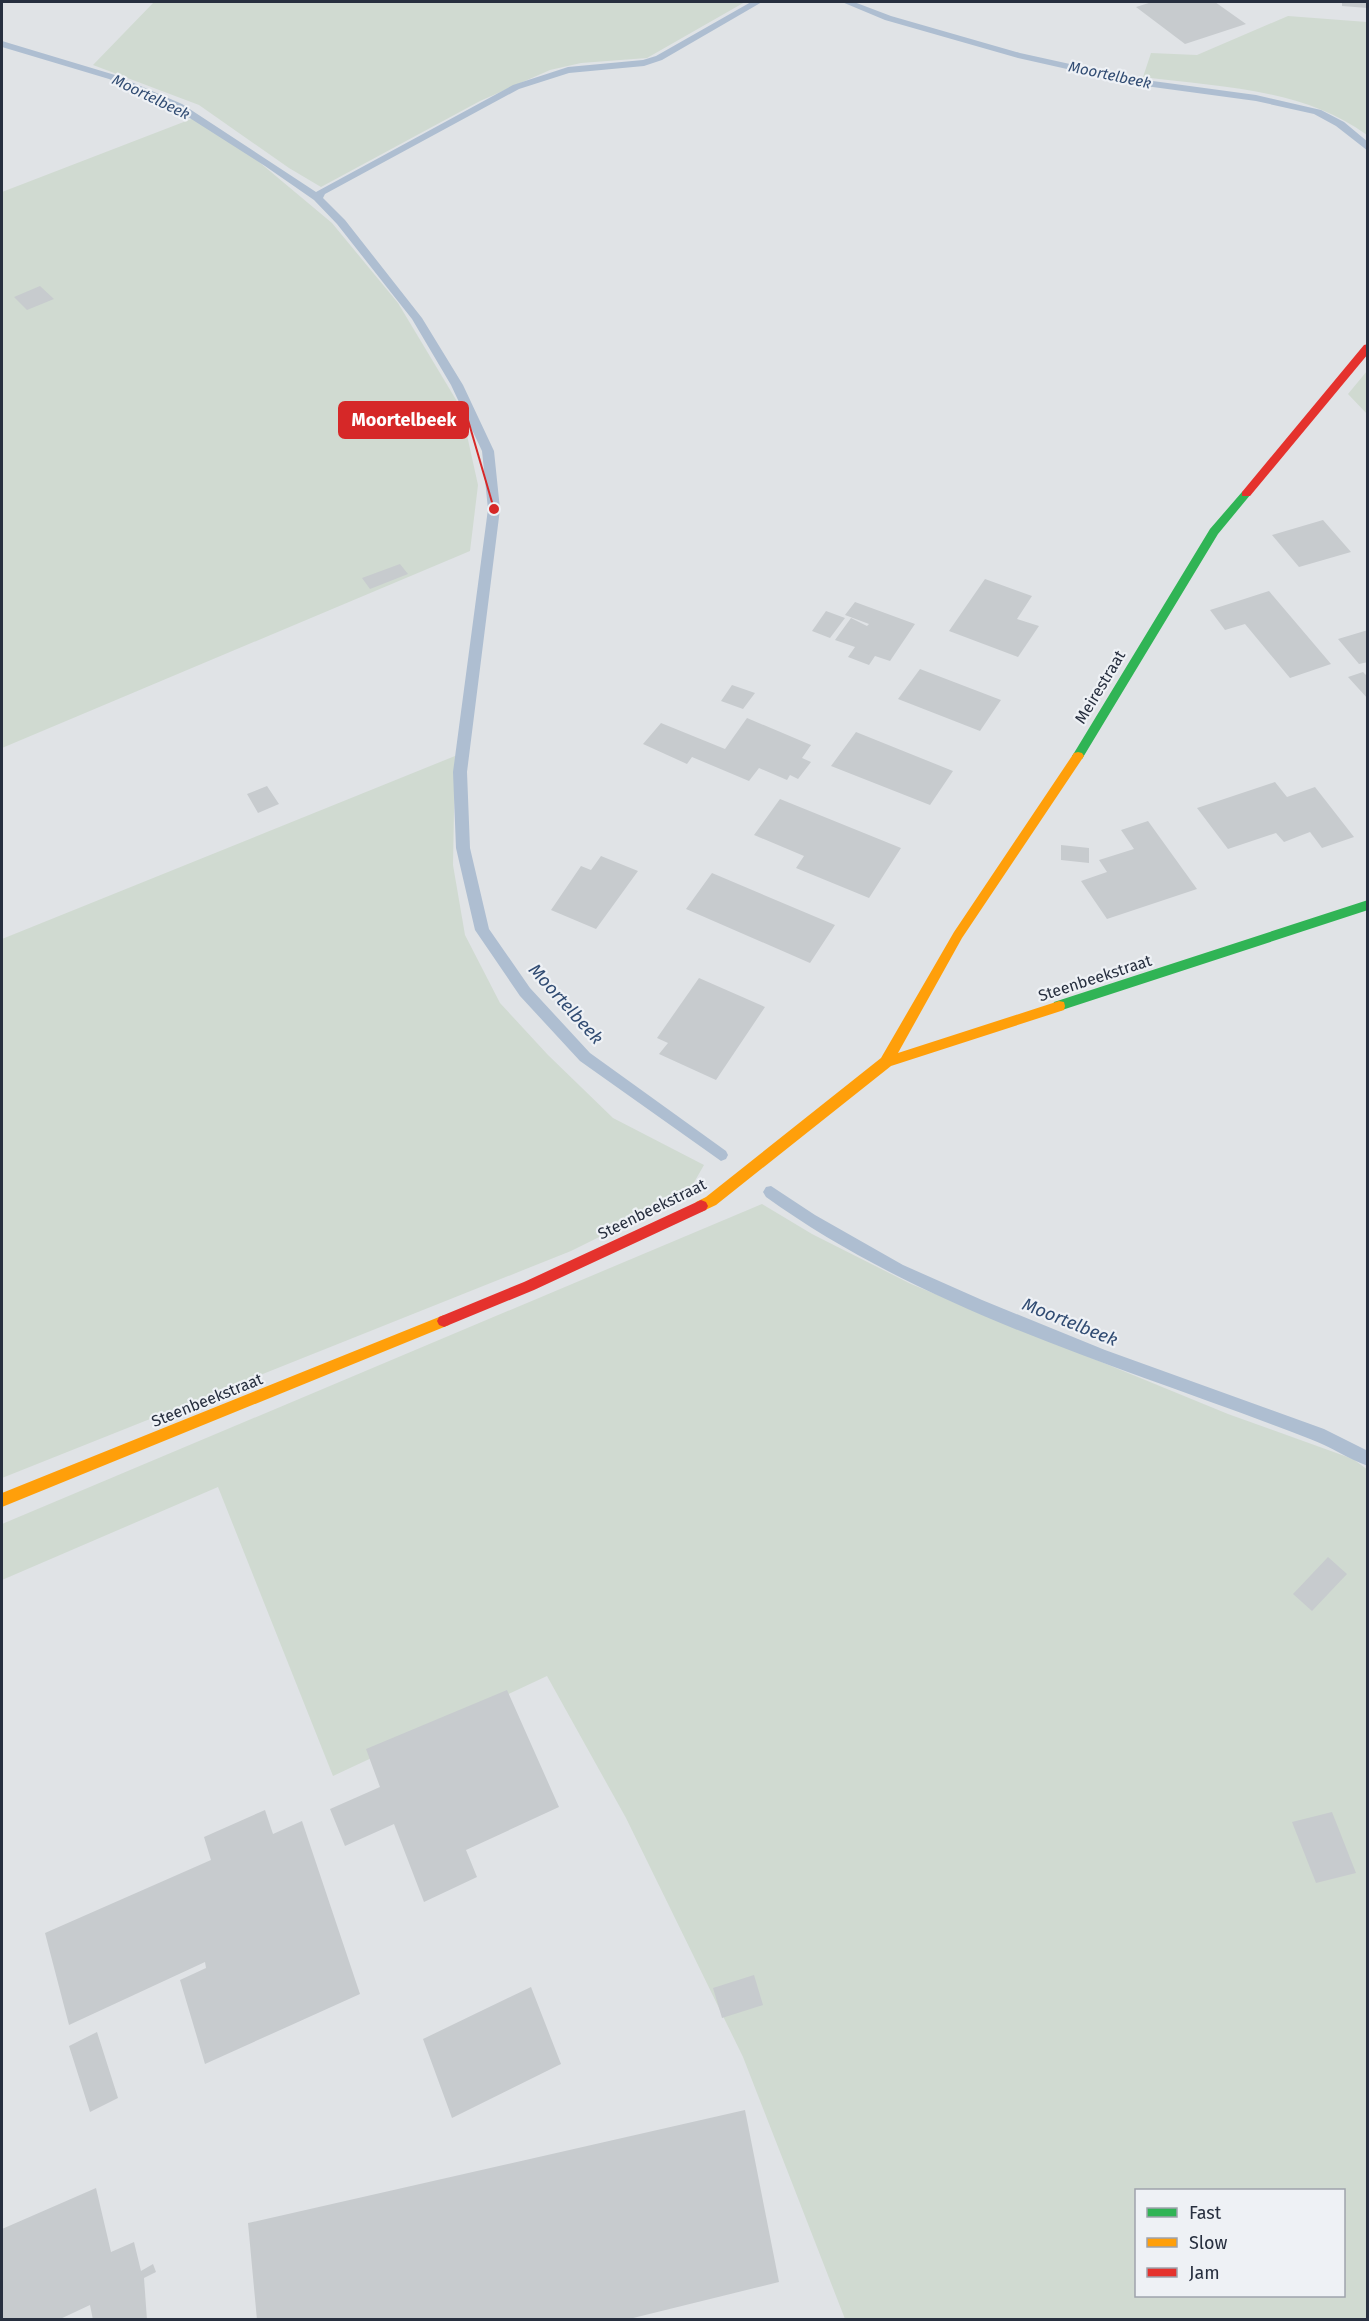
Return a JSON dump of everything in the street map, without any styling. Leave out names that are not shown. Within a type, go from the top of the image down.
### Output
[{"type":"street","name":"Meirestraat","points":[[886,1062],[958,935],[1075,761],[1214,532],[1368,347]]},
{"type":"street","name":"Steenbeekstraat","points":[[2,1500],[278,1390],[529,1286],[711,1201],[886,1062],[1368,905]]},
{"type":"shaded area","points":[[154,2],[745,2],[647,58],[581,63],[550,70],[480,101],[321,187],[289,168],[199,105],[93,65]]},
{"type":"shaded area","points":[[1288,16],[1367,22],[1367,135],[1342,119],[1288,99],[1230,87],[1143,77],[1151,53],[1197,55]]},
{"type":"shaded area","points":[[194,118],[229,137],[332,223],[398,303],[461,408],[478,485],[470,551],[2,748],[2,192]]},
{"type":"shaded area","points":[[1367,371],[1367,414],[1348,394]]},
{"type":"shaded area","points":[[455,756],[453,865],[465,935],[500,1003],[548,1055],[613,1118],[704,1165],[688,1193],[571,1251],[2,1478],[2,939]]},
{"type":"shaded area","points":[[762,1204],[812,1234],[911,1284],[1228,1414],[1353,1459],[1368,1470],[1367,2319],[845,2319],[743,2057],[626,1818],[547,1676],[333,1776],[218,1487],[2,1580],[2,1524]]},
{"type":"building","points":[[1152,2],[1215,2],[1246,24],[1185,44],[1136,7]]},
{"type":"building","points":[[1342,2],[1368,2],[1368,8],[1342,6]]},
{"type":"building","points":[[40,286],[54,299],[27,310],[14,297]]},
{"type":"building","points":[[1323,520],[1351,552],[1299,567],[1272,535]]},
{"type":"building","points":[[400,564],[408,574],[370,589],[362,578]]},
{"type":"building","points":[[985,579],[1032,596],[1017,619],[1039,626],[1018,657],[949,631]]},
{"type":"building","points":[[1269,591],[1331,664],[1290,678],[1245,624],[1225,630],[1210,610]]},
{"type":"building","points":[[855,602],[915,624],[890,661],[875,656],[869,665],[848,657],[855,647],[835,640],[851,618],[867,626],[869,624],[845,615]]},
{"type":"building","points":[[826,611],[845,618],[830,638],[812,631]]},
{"type":"building","points":[[1368,630],[1368,662],[1359,664],[1338,639]]},
{"type":"building","points":[[920,669],[1001,700],[980,731],[898,699]]},
{"type":"building","points":[[1363,672],[1368,677],[1368,699],[1348,677]]},
{"type":"building","points":[[732,685],[755,693],[743,709],[721,701]]},
{"type":"building","points":[[747,718],[811,745],[802,758],[811,762],[798,779],[790,775],[787,780],[759,768],[749,781],[692,757],[687,764],[643,744],[661,723],[725,749]]},
{"type":"building","points":[[856,732],[953,771],[930,805],[831,766]]},
{"type":"building","points":[[1275,782],[1287,797],[1315,787],[1354,837],[1322,848],[1310,832],[1284,842],[1276,833],[1228,849],[1197,808]]},
{"type":"building","points":[[267,786],[279,804],[258,813],[247,794]]},
{"type":"building","points":[[780,799],[901,848],[869,898],[796,868],[804,856],[754,835]]},
{"type":"building","points":[[1148,821],[1197,889],[1107,919],[1081,881],[1107,872],[1099,860],[1134,849],[1121,830]]},
{"type":"building","points":[[1061,845],[1089,848],[1089,863],[1061,860]]},
{"type":"building","points":[[601,856],[638,871],[596,929],[551,910],[581,866],[591,870]]},
{"type":"building","points":[[712,873],[835,925],[810,963],[686,909]]},
{"type":"building","points":[[699,978],[765,1007],[716,1080],[659,1054],[668,1043],[657,1038]]},
{"type":"building","points":[[1328,1557],[1347,1574],[1312,1611],[1293,1594]]},
{"type":"building","points":[[507,1690],[559,1807],[466,1850],[477,1877],[424,1902],[394,1824],[345,1846],[330,1809],[380,1787],[366,1749]]},
{"type":"building","points":[[265,1810],[273,1834],[302,1821],[360,1994],[205,2064],[180,1980],[206,1968],[205,1962],[69,2025],[45,1933],[211,1860],[204,1837]]},
{"type":"building","points":[[1332,1812],[1356,1873],[1316,1883],[1292,1822]]},
{"type":"building","points":[[754,1975],[763,2005],[722,2018],[713,1988]]},
{"type":"building","points":[[531,1987],[561,2064],[452,2118],[423,2039]]},
{"type":"building","points":[[97,2032],[118,2098],[90,2112],[69,2046]]},
{"type":"building","points":[[745,2110],[779,2282],[625,2320],[257,2320],[248,2223]]},
{"type":"building","points":[[96,2188],[111,2252],[134,2242],[141,2271],[153,2264],[156,2272],[144,2278],[147,2320],[93,2320],[90,2305],[58,2320],[2,2320],[2,2229]]},
{"type":"waterway","name":"Moortelbeek","points":[[318,198],[321,192],[516,87],[568,70],[644,63],[659,58],[757,2]]},
{"type":"waterway","name":"Moortelbeek","points":[[847,2],[888,18],[1018,55],[1138,82],[1256,98],[1317,112],[1340,124],[1368,148]]},
{"type":"waterway","name":"Moortelbeek","points":[[2,44],[112,77],[178,106],[318,198]]},
{"type":"waterway","name":"Moortelbeek","points":[[318,198],[341,222],[417,318],[457,385],[488,451],[494,509],[460,772],[463,848],[482,930],[525,992],[585,1057],[721,1155]]},
{"type":"waterway","name":"Moortelbeek","points":[[771,1192],[810,1220],[898,1270],[976,1305],[1101,1356],[1318,1434],[1368,1459]]},
{"type":"traffic: fast","points":[[1078,756],[1214,532],[1246,494]]},
{"type":"traffic: fast","points":[[1059,1006],[1368,905]]},
{"type":"traffic: slow","points":[[886,1062],[958,935],[1078,756]]},
{"type":"traffic: slow","points":[[701,1206],[711,1201],[886,1062],[1059,1006]]},
{"type":"traffic: slow","points":[[2,1500],[444,1321]]},
{"type":"traffic: jam","points":[[1246,494],[1368,347]]},
{"type":"traffic: jam","points":[[444,1321],[529,1286],[701,1206]]},
{"type":"place","name":"Moortelbeek","points":[[494,509]]}]
